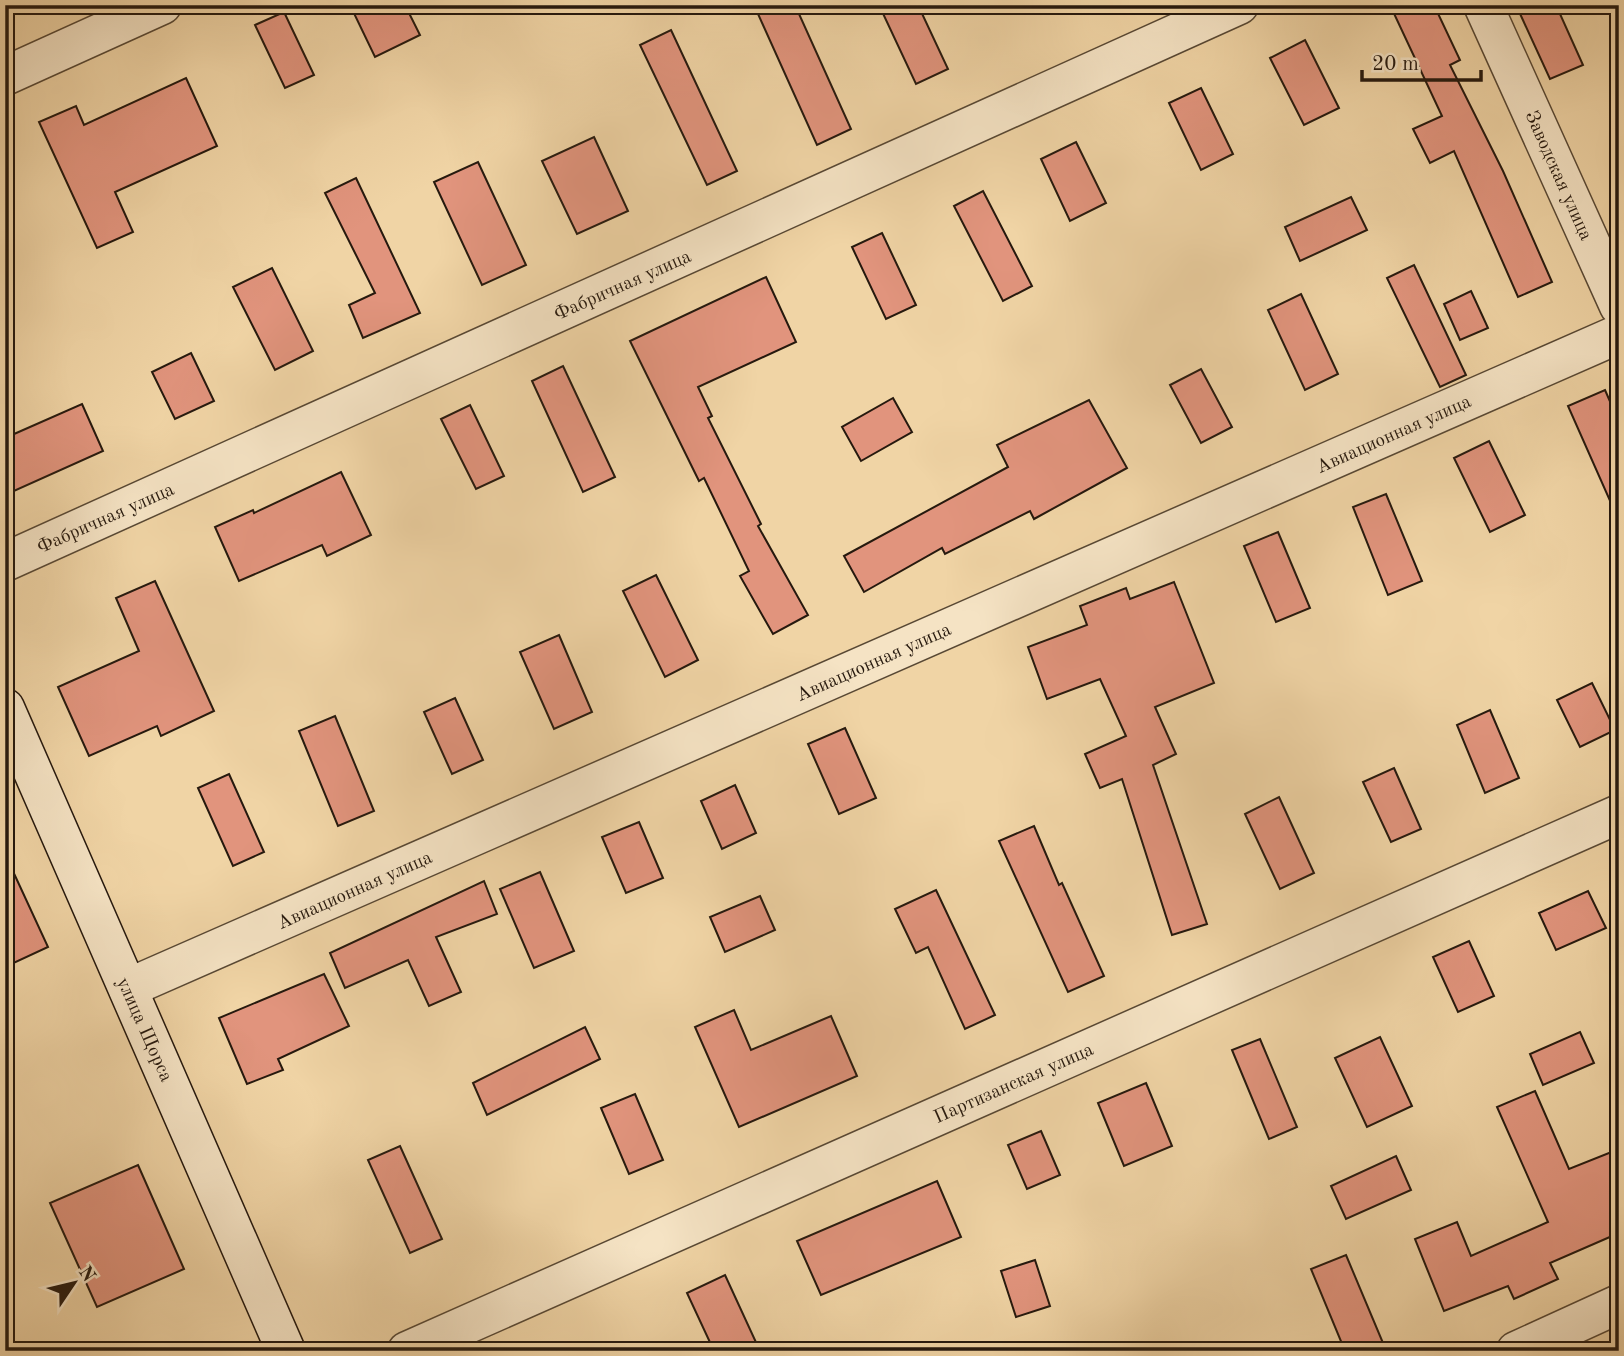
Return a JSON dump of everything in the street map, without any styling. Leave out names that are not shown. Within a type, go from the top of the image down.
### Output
[{"type":"street","points":[[5,76],[162,5]]},
{"type":"street","name":"Фабричная улица","points":[[5,562],[1239,5]]},
{"type":"street","name":"Заводская улица","points":[[1483,5],[1619,306]]},
{"type":"street","name":"Авиационная улица","points":[[128,988],[1619,334]]},
{"type":"street","name":"улица Щорса","points":[[5,708],[286,1351]]},
{"type":"street","name":"Партизанская улица","points":[[407,1351],[1619,814]]},
{"type":"street","points":[[1516,1351],[1619,1304]]},
{"type":"building","points":[[350,5],[405,5],[420,35],[375,57]]},
{"type":"building","points":[[754,5],[795,5],[851,129],[817,145]]},
{"type":"building","points":[[879,5],[918,5],[948,69],[916,84]]},
{"type":"building","points":[[1390,5],[1434,5],[1460,60],[1450,65],[1503,171],[1552,282],[1518,297],[1454,151],[1430,163],[1413,129],[1442,116]]},
{"type":"building","points":[[1516,5],[1556,5],[1583,65],[1550,79]]},
{"type":"building","points":[[284,12],[314,75],[285,88],[255,25]]},
{"type":"building","points":[[671,30],[737,171],[707,185],[640,45]]},
{"type":"building","points":[[1305,40],[1339,108],[1304,125],[1270,58]]},
{"type":"building","points":[[186,78],[217,146],[115,192],[133,232],[97,248],[39,122],[76,106],[84,125]]},
{"type":"building","points":[[1201,88],[1233,154],[1201,170],[1169,103]]},
{"type":"building","points":[[594,137],[628,211],[577,234],[542,161]]},
{"type":"building","points":[[1076,142],[1106,203],[1070,221],[1041,159]]},
{"type":"building","points":[[478,162],[526,265],[482,285],[434,182]]},
{"type":"building","points":[[356,178],[420,313],[363,338],[349,305],[375,293],[325,193]]},
{"type":"building","points":[[983,191],[1032,286],[1003,301],[954,206]]},
{"type":"building","points":[[1351,197],[1367,230],[1300,261],[1285,227]]},
{"type":"building","points":[[882,233],[916,305],[886,319],[852,247]]},
{"type":"building","points":[[1414,265],[1466,375],[1440,387],[1387,278]]},
{"type":"building","points":[[272,268],[313,351],[275,370],[233,287]]},
{"type":"building","points":[[766,277],[796,342],[698,387],[712,416],[708,418],[761,524],[758,526],[808,615],[773,634],[740,576],[749,571],[704,478],[699,481],[630,341]]},
{"type":"building","points":[[1471,291],[1488,328],[1460,340],[1444,304]]},
{"type":"building","points":[[1301,294],[1338,374],[1305,390],[1268,310]]},
{"type":"building","points":[[191,353],[214,401],[175,419],[152,372]]},
{"type":"building","points":[[563,366],[615,477],[583,492],[532,381]]},
{"type":"building","points":[[1201,369],[1232,427],[1201,443],[1170,385]]},
{"type":"building","points":[[1605,390],[1619,422],[1619,521],[1568,406]]},
{"type":"building","points":[[893,398],[912,432],[861,461],[842,427]]},
{"type":"building","points":[[1089,400],[1127,468],[1034,519],[1030,511],[945,554],[942,548],[864,592],[844,556],[1008,467],[997,445]]},
{"type":"building","points":[[82,404],[103,451],[5,495],[5,438]]},
{"type":"building","points":[[470,405],[504,476],[476,489],[441,419]]},
{"type":"building","points":[[1489,441],[1525,515],[1490,532],[1454,458]]},
{"type":"building","points":[[341,472],[371,535],[327,556],[322,545],[239,581],[215,527],[253,510],[254,513]]},
{"type":"building","points":[[1386,494],[1422,581],[1388,595],[1353,507]]},
{"type":"building","points":[[1278,532],[1310,608],[1276,622],[1244,546]]},
{"type":"building","points":[[656,575],[698,660],[665,677],[623,591]]},
{"type":"building","points":[[155,581],[214,711],[161,736],[157,726],[89,756],[58,687],[139,651],[116,598]]},
{"type":"building","points":[[1174,582],[1214,683],[1155,707],[1176,754],[1153,765],[1207,924],[1172,935],[1122,779],[1100,788],[1085,754],[1126,736],[1100,679],[1047,699],[1028,647],[1087,625],[1080,606],[1126,588],[1130,599]]},
{"type":"building","points":[[559,635],[592,712],[554,729],[520,652]]},
{"type":"building","points":[[1592,683],[1615,730],[1580,747],[1557,700]]},
{"type":"building","points":[[455,698],[483,760],[452,774],[424,712]]},
{"type":"building","points":[[1490,710],[1519,778],[1485,793],[1457,725]]},
{"type":"building","points":[[335,716],[374,811],[338,826],[299,731]]},
{"type":"building","points":[[845,728],[876,798],[839,814],[808,744]]},
{"type":"building","points":[[1394,768],[1421,829],[1391,842],[1363,782]]},
{"type":"building","points":[[229,774],[264,852],[233,866],[198,788]]},
{"type":"building","points":[[735,785],[756,833],[722,849],[701,801]]},
{"type":"building","points":[[1279,797],[1314,873],[1280,889],[1245,814]]},
{"type":"building","points":[[639,822],[663,878],[626,893],[602,837]]},
{"type":"building","points":[[1034,826],[1059,885],[1062,883],[1104,976],[1068,992],[999,841]]},
{"type":"building","points":[[5,854],[48,947],[5,967]]},
{"type":"building","points":[[540,872],[574,951],[534,968],[500,889]]},
{"type":"building","points":[[484,881],[497,914],[436,937],[461,992],[429,1006],[408,960],[345,988],[330,953]]},
{"type":"building","points":[[936,890],[995,1015],[965,1029],[928,947],[916,953],[895,909]]},
{"type":"building","points":[[1588,891],[1606,928],[1556,950],[1539,913]]},
{"type":"building","points":[[760,896],[775,930],[725,952],[710,917]]},
{"type":"building","points":[[1469,941],[1494,996],[1458,1012],[1433,957]]},
{"type":"building","points":[[324,974],[349,1026],[278,1059],[283,1070],[247,1084],[219,1018]]},
{"type":"building","points":[[734,1010],[751,1050],[831,1016],[857,1076],[739,1127],[695,1027]]},
{"type":"building","points":[[585,1027],[600,1059],[487,1115],[473,1083]]},
{"type":"building","points":[[1580,1032],[1594,1063],[1543,1085],[1530,1054]]},
{"type":"building","points":[[1380,1037],[1412,1106],[1367,1127],[1335,1058]]},
{"type":"building","points":[[1260,1039],[1297,1127],[1269,1139],[1232,1050]]},
{"type":"building","points":[[1146,1083],[1172,1146],[1124,1166],[1098,1103]]},
{"type":"building","points":[[1535,1091],[1569,1169],[1619,1149],[1619,1233],[1550,1263],[1558,1279],[1514,1299],[1508,1286],[1444,1311],[1415,1239],[1457,1222],[1471,1256],[1548,1222],[1497,1107]]},
{"type":"building","points":[[635,1094],[663,1160],[629,1174],[601,1108]]},
{"type":"building","points":[[1041,1131],[1060,1175],[1027,1189],[1008,1145]]},
{"type":"building","points":[[400,1146],[442,1239],[410,1253],[368,1160]]},
{"type":"building","points":[[1396,1156],[1411,1190],[1346,1219],[1331,1186]]},
{"type":"building","points":[[138,1165],[184,1269],[97,1307],[50,1203]]},
{"type":"building","points":[[937,1181],[961,1237],[821,1295],[797,1241]]},
{"type":"building","points":[[1346,1255],[1383,1343],[1363,1351],[1345,1351],[1311,1269]]},
{"type":"building","points":[[1035,1260],[1050,1306],[1016,1317],[1001,1271]]},
{"type":"building","points":[[725,1275],[760,1351],[714,1351],[687,1293]]}]
